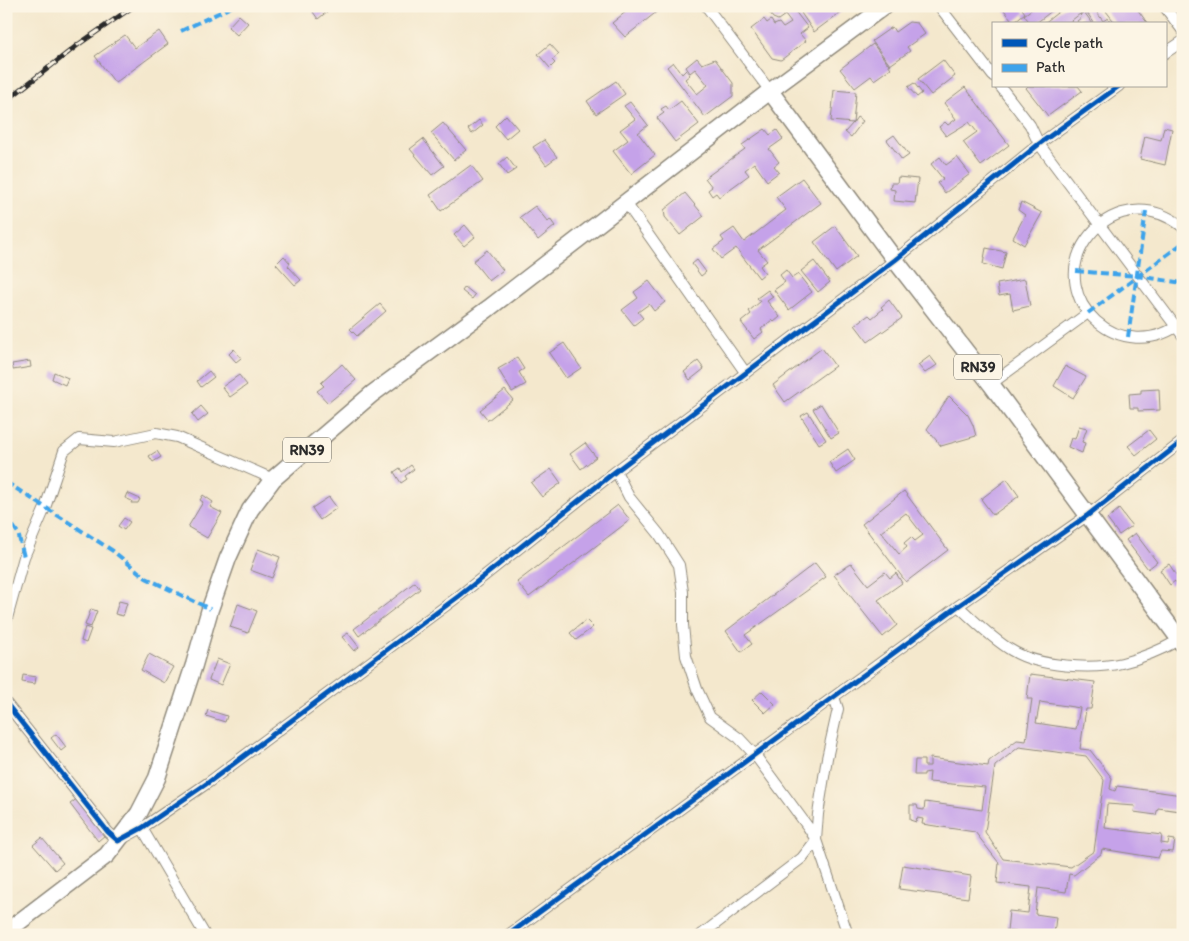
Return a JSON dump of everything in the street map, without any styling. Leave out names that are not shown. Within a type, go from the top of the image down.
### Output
[{"type":"highway","name":"RN39","points":[[6,932],[107,855],[139,813],[157,778],[228,558],[250,510],[273,479],[372,394],[626,203],[770,91],[895,260],[991,384],[1181,642]]},
{"type":"main road","points":[[770,91],[886,6]]},
{"type":"street","points":[[706,6],[770,91]]},
{"type":"street","points":[[939,6],[992,75]]},
{"type":"street","points":[[1164,6],[1183,31]]},
{"type":"street","points":[[1166,52],[1183,41]]},
{"type":"street","points":[[1002,88],[1030,125],[1038,144],[1098,226],[1179,325],[1183,336]]},
{"type":"street","points":[[6,703],[96,817],[118,841],[142,828],[209,782],[460,596],[616,471],[895,260],[1038,144],[1116,88]]},
{"type":"street","points":[[626,203],[745,372]]},
{"type":"street","points":[[1179,325],[1155,337],[1134,338],[1113,333],[1088,313],[1079,294],[1076,270],[1079,253],[1084,243],[1098,226],[1115,216],[1125,212],[1146,211],[1167,216],[1183,227]]},
{"type":"street","points":[[991,384],[1088,313]]},
{"type":"street","points":[[6,622],[24,557],[45,508],[64,451],[79,439],[114,442],[156,433],[177,437],[273,479]]},
{"type":"street","points":[[508,935],[958,606],[1088,515],[1183,441]]},
{"type":"street","points":[[616,471],[629,497],[659,534],[679,565],[683,592],[683,625],[686,656],[696,689],[710,717],[739,738],[756,755],[816,840],[848,935]]},
{"type":"street","points":[[958,606],[991,636],[1012,651],[1037,660],[1060,665],[1097,666],[1122,663],[1181,642]]},
{"type":"street","points":[[700,935],[802,858],[816,840],[818,814],[838,709],[834,697]]},
{"type":"street","points":[[142,828],[205,935]]},
{"type":"building","points":[[319,6],[334,6],[318,19],[313,12]]},
{"type":"building","points":[[633,6],[664,6],[625,37],[612,23]]},
{"type":"building","points":[[764,6],[791,6],[808,28],[800,34],[806,41],[781,60],[772,58],[751,29],[764,19],[767,23],[771,20],[774,25],[779,23],[783,28],[791,23],[785,15],[778,20],[773,18]]},
{"type":"building","points":[[810,6],[849,6],[814,32],[801,13]]},
{"type":"building","points":[[1001,6],[1020,6],[1025,13],[1016,22],[1007,22],[1011,19]]},
{"type":"building","points":[[1036,6],[1058,6],[1038,22],[1029,22],[1024,15]]},
{"type":"building","points":[[1066,6],[1092,6],[1103,21],[1108,18],[1111,22],[1094,22],[1085,10],[1070,22],[1046,22]]},
{"type":"building","points":[[1102,6],[1135,6],[1147,22],[1114,22]]},
{"type":"building","points":[[1084,12],[1092,22],[1078,22],[1082,17],[1080,15]]},
{"type":"building","points":[[239,15],[248,23],[237,35],[228,27]]},
{"type":"building","points":[[909,22],[917,23],[925,34],[907,47],[910,51],[890,65],[872,41],[892,27],[895,32]]},
{"type":"building","points":[[159,31],[168,44],[115,83],[95,56],[125,35],[135,48]]},
{"type":"building","points":[[550,44],[559,54],[552,60],[555,63],[550,68],[538,54]]},
{"type":"building","points":[[873,44],[891,68],[874,80],[871,76],[855,88],[840,69]]},
{"type":"building","points":[[697,58],[702,64],[715,59],[733,83],[733,96],[705,117],[667,67],[673,62],[682,74],[686,70],[690,75],[685,79],[697,94],[708,85],[695,69],[690,73],[686,67]]},
{"type":"building","points":[[943,60],[955,76],[931,95],[918,79]]},
{"type":"building","points":[[616,81],[625,94],[596,114],[587,101]]},
{"type":"building","points":[[914,83],[922,93],[917,97],[908,87]]},
{"type":"building","points":[[965,87],[1009,145],[981,166],[963,142],[977,132],[969,122],[946,136],[939,127],[945,122],[948,125],[956,119],[944,103]]},
{"type":"building","points":[[1026,88],[1080,88],[1082,91],[1048,116]]},
{"type":"building","points":[[834,90],[856,92],[853,123],[831,121]]},
{"type":"building","points":[[681,101],[699,124],[675,142],[657,118],[664,113],[661,109],[666,106],[669,110]]},
{"type":"building","points":[[630,102],[648,125],[638,133],[655,155],[631,174],[613,151],[628,140],[620,130],[635,119],[624,106]]},
{"type":"building","points":[[506,115],[518,129],[506,139],[495,126]]},
{"type":"building","points":[[857,117],[863,121],[851,137],[845,132]]},
{"type":"building","points":[[479,120],[483,125],[472,134],[468,129]]},
{"type":"building","points":[[443,123],[466,150],[454,160],[431,133]]},
{"type":"building","points":[[1164,127],[1172,129],[1165,165],[1140,159],[1145,136],[1161,140]]},
{"type":"building","points":[[765,129],[770,135],[777,130],[783,139],[769,149],[779,162],[774,166],[779,172],[767,181],[754,163],[745,170],[749,175],[719,197],[716,193],[712,196],[708,190],[712,187],[705,178],[745,149],[742,145]]},
{"type":"building","points":[[894,135],[909,155],[902,160],[887,140]]},
{"type":"building","points":[[423,139],[444,166],[432,175],[410,149]]},
{"type":"building","points":[[544,140],[557,157],[546,165],[533,147]]},
{"type":"building","points":[[507,157],[516,169],[507,175],[499,164]]},
{"type":"building","points":[[940,157],[946,165],[957,157],[970,174],[945,193],[937,183],[943,179],[931,164]]},
{"type":"building","points":[[471,165],[483,181],[441,211],[430,195]]},
{"type":"building","points":[[898,177],[918,179],[915,203],[894,201],[895,190],[890,189],[891,183],[897,183]]},
{"type":"building","points":[[802,178],[821,203],[758,250],[767,261],[760,266],[765,273],[759,278],[736,248],[721,259],[713,249],[724,241],[721,237],[734,228],[744,242],[786,210],[776,197]]},
{"type":"building","points":[[685,193],[704,216],[680,235],[665,217],[664,210]]},
{"type":"building","points":[[1021,202],[1042,213],[1024,245],[1013,238],[1025,215],[1018,210]]},
{"type":"building","points":[[535,206],[548,222],[550,219],[555,226],[538,240],[520,217]]},
{"type":"building","points":[[465,225],[475,237],[464,246],[454,235]]},
{"type":"building","points":[[835,226],[857,256],[836,272],[814,242]]},
{"type":"building","points":[[986,248],[1006,252],[1002,269],[983,264]]},
{"type":"building","points":[[487,250],[503,270],[489,281],[473,261]]},
{"type":"building","points":[[284,256],[290,263],[288,266],[301,280],[295,285],[276,264]]},
{"type":"building","points":[[697,260],[706,272],[701,276],[692,264]]},
{"type":"building","points":[[814,261],[830,282],[818,292],[801,271]]},
{"type":"building","points":[[786,270],[792,278],[798,274],[812,292],[789,310],[774,290],[785,282],[780,275]]},
{"type":"building","points":[[1025,279],[1030,306],[1013,310],[1010,294],[999,296],[997,284]]},
{"type":"building","points":[[649,281],[665,302],[654,311],[649,304],[638,312],[643,318],[634,325],[622,310],[638,298],[634,292]]},
{"type":"building","points":[[465,287],[475,295],[472,299],[462,291]]},
{"type":"building","points":[[768,290],[773,297],[767,301],[780,317],[774,322],[772,320],[761,329],[763,332],[754,339],[741,322],[751,314],[749,311],[760,302],[757,298]]},
{"type":"building","points":[[889,300],[902,318],[868,342],[855,325],[869,315],[872,318],[883,309],[881,307]]},
{"type":"building","points":[[380,304],[386,311],[357,336],[350,329]]},
{"type":"building","points":[[564,343],[581,368],[566,378],[549,353]]},
{"type":"building","points":[[822,348],[835,366],[785,402],[773,385]]},
{"type":"building","points":[[234,349],[241,358],[236,362],[229,354]]},
{"type":"building","points":[[930,356],[937,365],[925,373],[918,365]]},
{"type":"building","points":[[517,358],[524,369],[519,372],[526,384],[512,392],[498,369]]},
{"type":"building","points":[[30,361],[31,367],[13,370],[12,364]]},
{"type":"building","points":[[698,361],[704,369],[690,380],[684,372]]},
{"type":"building","points":[[342,364],[356,380],[328,403],[317,391],[324,386],[321,383]]},
{"type":"building","points":[[1065,366],[1086,377],[1073,398],[1054,386]]},
{"type":"building","points":[[209,371],[214,377],[201,387],[197,381]]},
{"type":"building","points":[[54,372],[68,378],[65,385],[52,379]]},
{"type":"building","points":[[239,375],[247,385],[230,397],[222,387]]},
{"type":"building","points":[[1159,389],[1160,410],[1138,411],[1138,408],[1130,408],[1129,394],[1141,393],[1141,390]]},
{"type":"building","points":[[505,390],[513,400],[488,420],[480,410]]},
{"type":"building","points":[[949,396],[968,415],[976,436],[941,446],[927,429]]},
{"type":"building","points":[[821,404],[839,433],[831,438],[813,409]]},
{"type":"building","points":[[201,406],[208,414],[198,422],[192,414]]},
{"type":"building","points":[[808,412],[826,440],[819,444],[801,416]]},
{"type":"building","points":[[1079,426],[1087,428],[1082,442],[1085,443],[1082,453],[1068,447],[1071,438],[1075,439]]},
{"type":"building","points":[[1149,430],[1156,439],[1136,455],[1128,446]]},
{"type":"building","points":[[585,443],[596,457],[581,469],[570,454]]},
{"type":"building","points":[[848,449],[855,460],[836,473],[829,462]]},
{"type":"building","points":[[157,451],[161,457],[153,462],[149,456]]},
{"type":"building","points":[[411,465],[414,469],[405,476],[407,479],[401,483],[394,472],[400,468],[402,472]]},
{"type":"building","points":[[551,469],[561,483],[542,497],[531,483]]},
{"type":"building","points":[[1007,479],[1019,496],[993,515],[981,499]]},
{"type":"building","points":[[904,491],[948,550],[906,582],[862,524]],"holes":[[[906,513],[923,535],[915,541],[911,537],[904,543],[907,547],[899,554],[881,532]]]},
{"type":"building","points":[[127,493],[140,499],[138,503],[131,503],[132,501],[125,498]]},
{"type":"building","points":[[203,495],[213,502],[210,507],[222,513],[207,538],[188,527],[203,502],[200,500]]},
{"type":"building","points":[[329,497],[337,508],[320,520],[312,508]]},
{"type":"building","points":[[618,505],[630,520],[529,597],[517,582]]},
{"type":"building","points":[[1119,509],[1132,526],[1119,535],[1107,519]]},
{"type":"building","points":[[124,518],[130,522],[124,530],[118,526]]},
{"type":"building","points":[[1135,533],[1157,562],[1148,569],[1126,540]]},
{"type":"building","points":[[258,549],[280,557],[272,578],[250,570]]},
{"type":"building","points":[[815,563],[826,577],[745,635],[752,644],[741,652],[726,631]]},
{"type":"building","points":[[851,563],[868,585],[885,572],[890,578],[896,573],[902,583],[878,600],[897,625],[883,637],[834,575]]},
{"type":"building","points":[[1169,564],[1179,579],[1183,577],[1183,592],[1175,581],[1170,585],[1160,570]]},
{"type":"building","points":[[415,582],[420,589],[359,636],[354,629]]},
{"type":"building","points":[[119,601],[127,603],[123,616],[115,614]]},
{"type":"building","points":[[238,604],[257,611],[248,633],[230,627]]},
{"type":"building","points":[[91,609],[97,611],[91,627],[85,625]]},
{"type":"building","points":[[586,620],[593,627],[576,640],[570,633]]},
{"type":"building","points":[[85,627],[91,629],[86,643],[81,641]]},
{"type":"building","points":[[348,633],[359,647],[354,651],[342,637]]},
{"type":"building","points":[[149,654],[173,667],[164,683],[141,670]]},
{"type":"building","points":[[217,659],[230,664],[221,685],[209,680]]},
{"type":"building","points":[[1030,674],[1095,682],[1091,709],[1086,709],[1080,749],[1090,750],[1112,778],[1110,789],[1115,791],[1117,786],[1182,795],[1180,811],[1158,808],[1156,815],[1134,812],[1135,806],[1107,804],[1105,828],[1162,835],[1161,843],[1168,844],[1169,839],[1175,840],[1173,852],[1161,851],[1158,858],[1102,849],[1101,854],[1074,875],[1069,874],[1066,892],[1038,888],[1035,914],[1056,917],[1054,935],[1007,931],[1009,911],[1028,913],[1031,887],[997,883],[999,863],[975,832],[922,824],[923,819],[917,818],[916,822],[910,820],[910,805],[917,805],[918,809],[924,810],[925,802],[982,810],[985,787],[929,782],[930,772],[924,773],[924,775],[914,775],[915,760],[924,760],[924,766],[930,766],[930,758],[988,766],[989,761],[1017,740],[1026,741],[1032,699],[1027,699]],"holes":[[[1040,702],[1080,708],[1076,729],[1036,723]],[[1019,747],[1086,756],[1104,780],[1094,851],[1071,867],[1003,859],[985,832],[995,766]]]},
{"type":"building","points":[[23,675],[36,677],[35,684],[22,682]]},
{"type":"building","points":[[762,691],[775,704],[765,713],[752,700]]},
{"type":"building","points":[[208,710],[227,716],[225,722],[206,716]]},
{"type":"building","points":[[56,734],[66,747],[61,751],[51,738]]},
{"type":"building","points":[[78,798],[105,835],[98,841],[70,804]]},
{"type":"building","points":[[42,838],[63,863],[55,870],[33,845]]},
{"type":"building","points":[[903,865],[971,876],[968,898],[899,889]]},
{"type":"railway","points":[[6,101],[79,44],[134,6]]},
{"type":"marked path","points":[[181,31],[233,6]]},
{"type":"marked path","points":[[1128,337],[1146,211]]},
{"type":"marked path","points":[[1088,313],[1183,243]]},
{"type":"marked path","points":[[1076,271],[1137,276],[1183,283]]},
{"type":"marked path","points":[[6,482],[113,551],[146,578],[210,609]]},
{"type":"marked path","points":[[6,516],[18,533],[24,557]]},
{"type":"cycle path","points":[[6,703],[108,832],[118,841],[142,828],[209,782],[459,596],[616,471],[895,260],[1039,144],[1116,88]]},
{"type":"cycle path","points":[[508,935],[958,606],[1088,515],[1183,441]]}]
